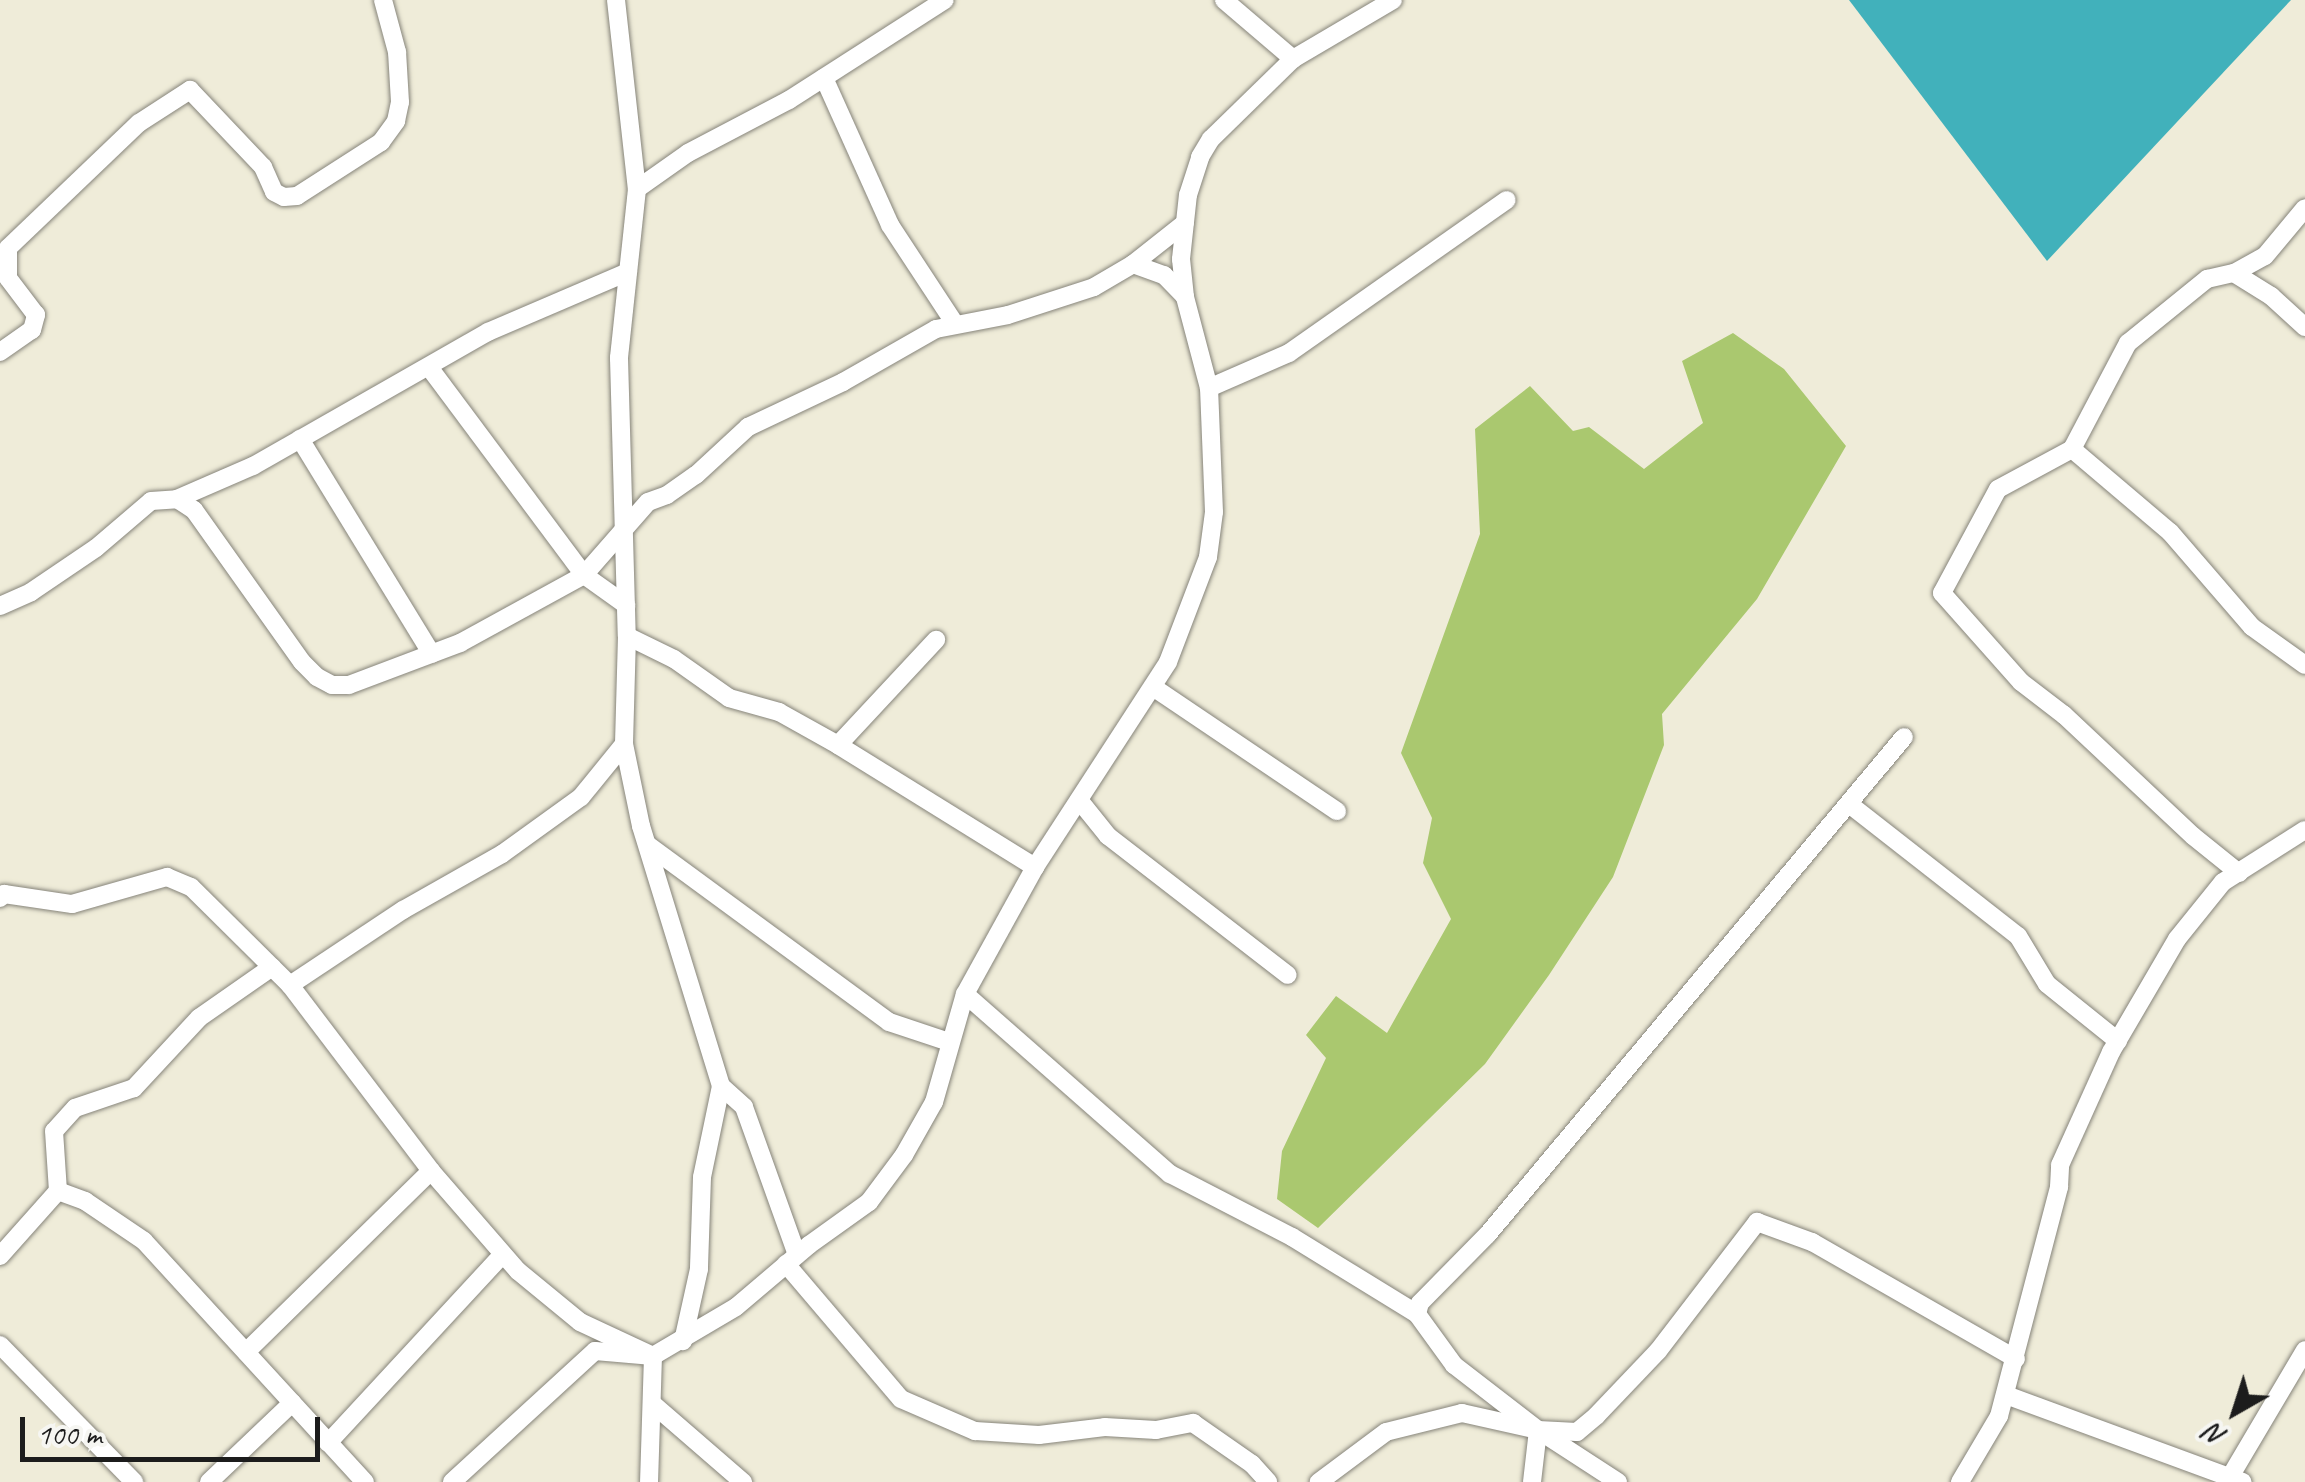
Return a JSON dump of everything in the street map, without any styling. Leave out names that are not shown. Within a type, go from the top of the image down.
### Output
[{"type":"street","points":[[0,352],[32,330],[36,315],[8,278],[8,248],[139,122],[190,90],[263,166],[274,192],[284,197],[298,196],[381,142],[396,121],[400,102],[397,52],[383,0]]},
{"type":"street","points":[[616,0],[637,189],[619,358],[627,636],[624,744],[648,846],[721,1086],[702,1177],[699,1269],[683,1342]]},
{"type":"street","points":[[637,189],[688,153],[824,78],[945,0]]},
{"type":"street","points":[[1224,0],[1293,58]]},
{"type":"street","points":[[452,1482],[595,1350],[653,1356],[683,1342],[736,1307],[868,1202],[904,1155],[934,1102],[948,1042],[966,994],[1035,867],[1153,687],[1192,608],[1208,557],[1214,512],[1209,388],[1185,297],[1180,258],[1188,195],[1211,139],[1293,58],[1393,0]]},
{"type":"street","points":[[824,78],[890,225],[955,324]]},
{"type":"street","points":[[1209,388],[1289,352],[1506,200]]},
{"type":"street","points":[[2239,873],[2193,836],[2064,715],[2021,682],[1942,593],[1998,489],[2072,449],[2128,343],[2206,279],[2234,273],[2265,256],[2305,208]]},
{"type":"street","points":[[177,500],[194,510],[316,677],[349,685],[460,643],[584,576],[648,502],[667,496],[696,475],[748,427],[844,382],[936,329],[1008,315],[1094,287],[1133,264],[1184,222]]},
{"type":"street","points":[[1133,264],[1164,275],[1185,297]]},
{"type":"street","points":[[0,606],[31,592],[96,548],[151,500],[177,500],[253,466],[488,332],[628,272]]},
{"type":"street","points":[[2234,273],[2271,296],[2305,327]]},
{"type":"street","points":[[429,367],[584,576],[626,605]]},
{"type":"street","points":[[300,439],[432,654]]},
{"type":"street","points":[[2072,449],[2170,532],[2252,627],[2305,665]]},
{"type":"street","points":[[627,636],[674,660],[729,698],[779,712],[838,745],[1035,867]]},
{"type":"street","points":[[838,745],[936,640]]},
{"type":"street","points":[[1153,687],[1337,811]]},
{"type":"street","points":[[1417,1314],[1420,1303],[1488,1234],[1904,737]]},
{"type":"street","points":[[290,985],[402,910],[502,854],[582,797],[624,744]]},
{"type":"street","points":[[1079,800],[1108,836],[1288,975]]},
{"type":"street","points":[[1849,804],[2018,936],[2047,984],[2118,1040]]},
{"type":"street","points":[[1960,1482],[1986,1441],[2006,1395],[2059,1187],[2060,1165],[2118,1040],[2177,939],[2223,882],[2305,830]]},
{"type":"street","points":[[648,846],[889,1022],[948,1042]]},
{"type":"street","points":[[0,898],[4,894],[72,904],[167,877],[191,887],[290,985],[431,1171],[502,1254],[580,1322],[653,1356]]},
{"type":"street","points":[[0,1256],[58,1191],[54,1131],[74,1108],[134,1088],[199,1018],[272,968]]},
{"type":"street","points":[[966,994],[1170,1174],[1292,1237],[1417,1314],[1454,1365],[1538,1430],[1618,1482]]},
{"type":"street","points":[[721,1086],[744,1107],[792,1260],[901,1399],[974,1431],[1038,1435],[1105,1427],[1156,1430],[1193,1423],[1252,1464],[1268,1482]]},
{"type":"street","points":[[246,1352],[431,1171]]},
{"type":"street","points":[[58,1191],[85,1201],[144,1241],[365,1482]]},
{"type":"street","points":[[1319,1482],[1386,1432],[1462,1413],[1538,1430],[1577,1432],[1658,1351],[1757,1222],[1812,1242],[2016,1359]]},
{"type":"street","points":[[328,1442],[502,1254]]},
{"type":"street","points":[[0,1345],[134,1482]]},
{"type":"street","points":[[2006,1395],[2233,1480],[2305,1350]]},
{"type":"street","points":[[650,1482],[653,1356]]},
{"type":"street","points":[[209,1482],[292,1403]]},
{"type":"street","points":[[654,1405],[743,1482]]},
{"type":"street","points":[[1532,1482],[1538,1430]]},
{"type":"green space","points":[[1733,333],[1784,369],[1846,446],[1757,599],[1662,714],[1664,745],[1613,877],[1549,975],[1485,1064],[1318,1228],[1277,1199],[1282,1151],[1326,1058],[1306,1035],[1336,996],[1387,1033],[1451,919],[1423,863],[1432,818],[1401,753],[1480,534],[1475,429],[1530,386],[1573,431],[1589,427],[1644,469],[1703,423],[1682,361]]},
{"type":"water","points":[[1849,0],[2291,0],[2047,261]]}]
